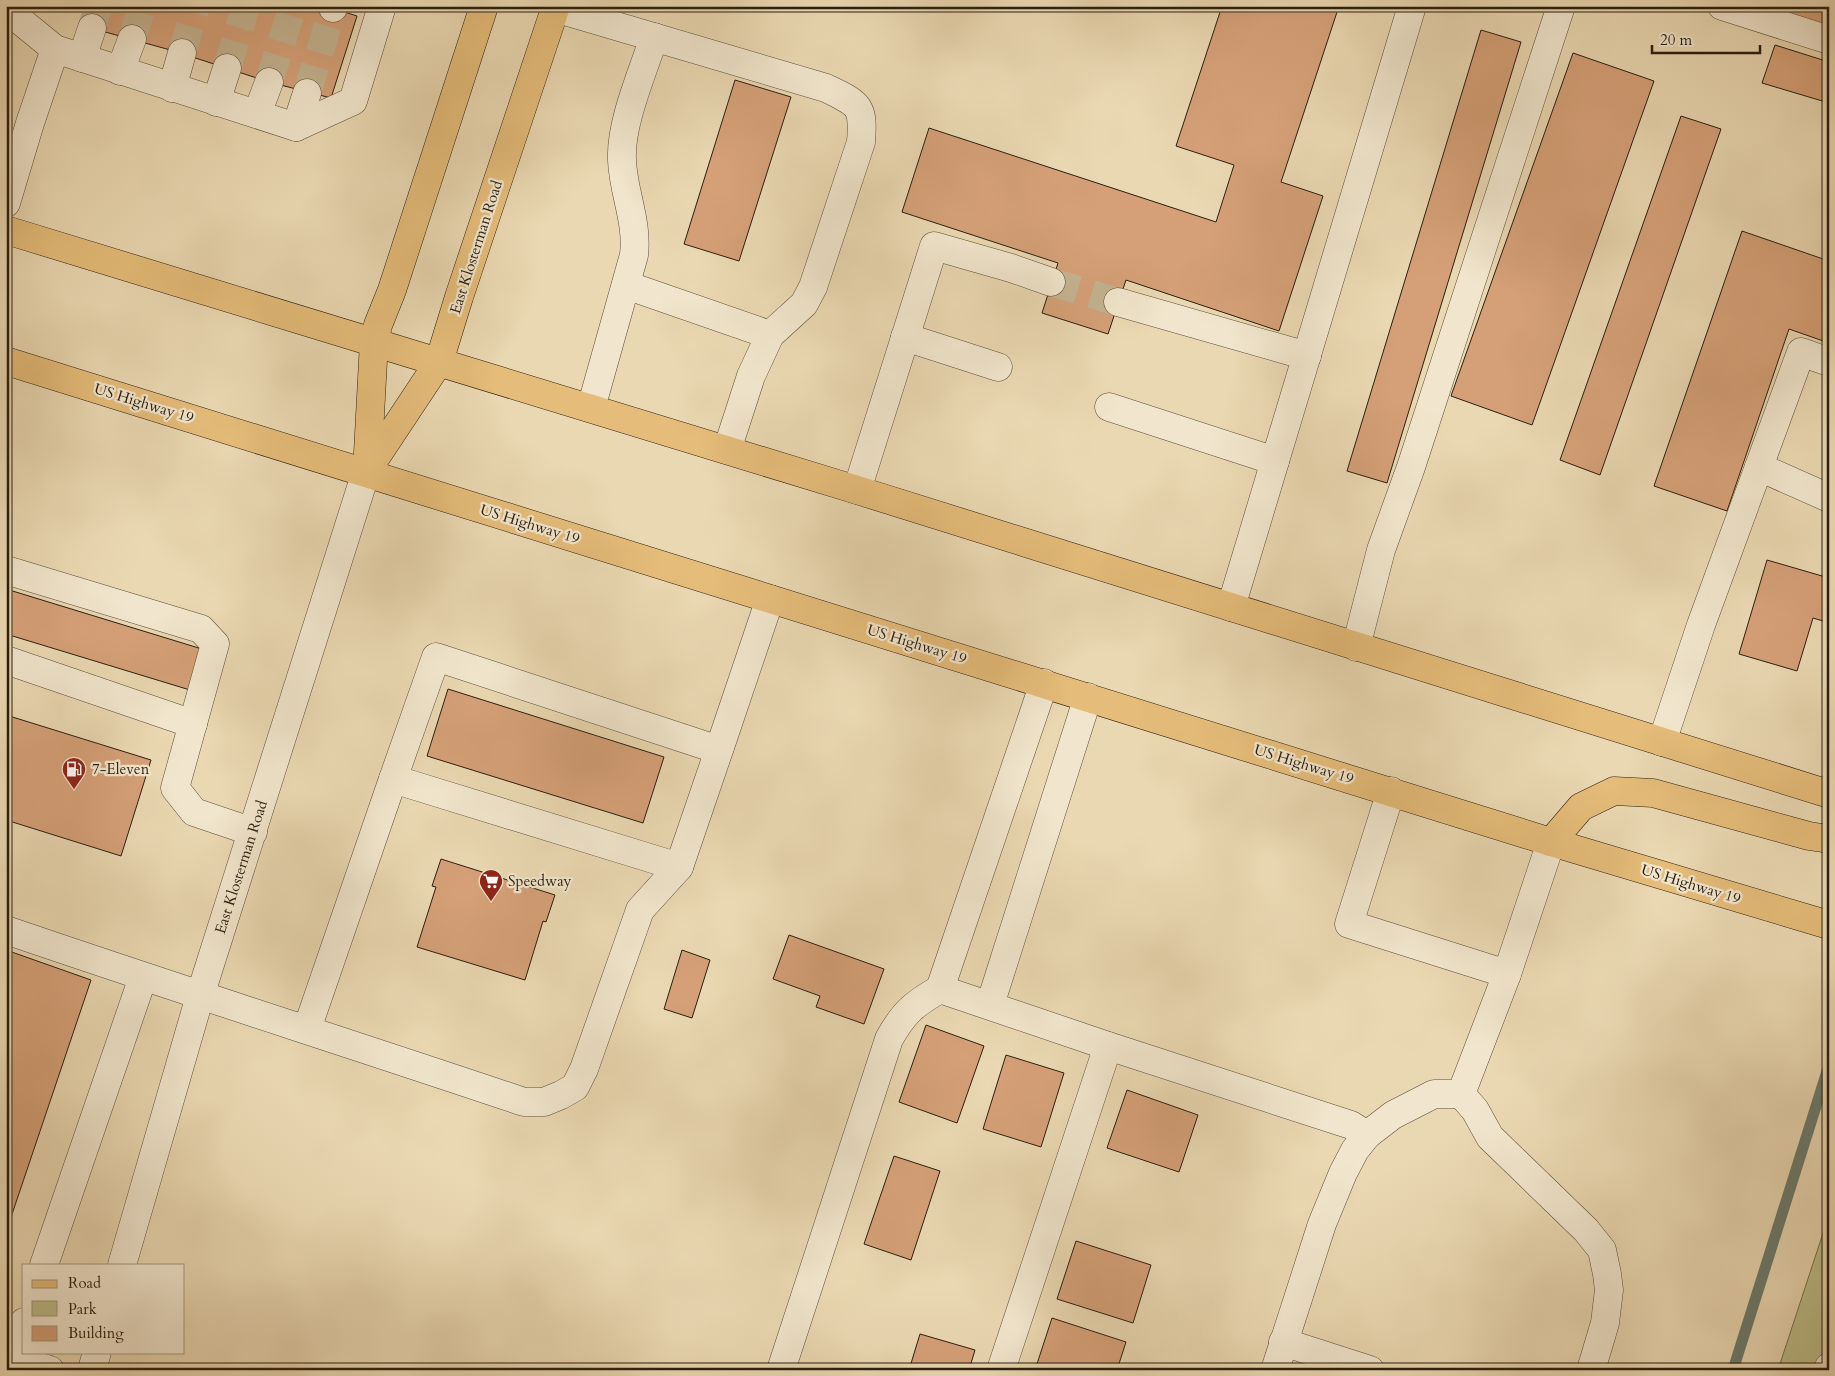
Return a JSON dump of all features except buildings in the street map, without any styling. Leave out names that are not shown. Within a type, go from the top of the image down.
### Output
[{"type":"main road","name":"East Klosterman Road","points":[[366,472],[374,342],[484,6]]},
{"type":"main road","name":"East Klosterman Road","points":[[366,472],[439,362],[555,7]]},
{"type":"main road","points":[[6,230],[857,490],[1829,794]]},
{"type":"main road","name":"US Highway 19","points":[[6,361],[1551,842],[1829,925]]},
{"type":"main road","points":[[1551,842],[1581,807],[1614,791],[1653,793],[1809,836],[1829,839]]},
{"type":"street","points":[[14,6],[12,14],[55,49],[172,88],[296,126],[353,101],[382,6]]},
{"type":"street","points":[[1231,607],[1412,6]]},
{"type":"street","points":[[1356,647],[1381,550],[1412,467],[1561,6]]},
{"type":"street","points":[[1722,6],[1829,40]]},
{"type":"street","points":[[555,7],[826,88],[847,98],[859,107],[863,120],[861,142],[813,287],[804,304],[770,335],[751,376],[727,450]]},
{"type":"street","points":[[82,58],[92,28]]},
{"type":"street","points":[[591,408],[634,255],[636,240],[622,160],[624,130],[654,37]]},
{"type":"street","points":[[120,71],[132,39]]},
{"type":"street","points":[[6,203],[55,49]]},
{"type":"street","points":[[172,88],[182,53]]},
{"type":"street","points":[[216,102],[227,68]]},
{"type":"street","points":[[257,114],[268,82]]},
{"type":"street","points":[[296,126],[307,93]]},
{"type":"street","points":[[857,490],[934,246],[1012,268],[1052,282]]},
{"type":"street","points":[[626,285],[770,335]]},
{"type":"street","points":[[1118,302],[1307,356]]},
{"type":"street","points":[[905,337],[998,367]]},
{"type":"street","points":[[1662,742],[1801,352],[1829,362]]},
{"type":"street","points":[[1109,407],[1275,461]]},
{"type":"street","points":[[1759,466],[1829,498]]},
{"type":"street","name":"East Klosterman Road","points":[[122,1264],[200,996],[366,472]]},
{"type":"street","points":[[6,570],[201,629],[215,644],[175,788],[194,812],[253,832]]},
{"type":"street","points":[[6,930],[200,996],[307,1029],[524,1102],[544,1102],[561,1095],[575,1087],[584,1069],[640,910],[679,867],[770,599]]},
{"type":"street","points":[[307,1029],[436,657],[719,750]]},
{"type":"street","points":[[6,660],[193,724]]},
{"type":"street","points":[[781,1370],[889,1039],[898,1023],[917,1002],[940,988],[1044,683]]},
{"type":"street","points":[[990,1005],[1088,697]]},
{"type":"street","points":[[393,779],[679,867]]},
{"type":"street","points":[[1391,791],[1349,924],[1507,974]]},
{"type":"street","points":[[1460,1094],[1507,974],[1551,842]]},
{"type":"street","points":[[44,1264],[143,977]]},
{"type":"street","points":[[940,988],[1108,1046],[1351,1125],[1367,1134]]},
{"type":"street","points":[[1001,1370],[1108,1046]]},
{"type":"street","points":[[1275,1370],[1329,1208],[1352,1156],[1367,1134],[1393,1115],[1434,1094],[1460,1094],[1476,1110],[1490,1137],[1586,1230],[1602,1250],[1608,1274],[1609,1290],[1605,1323],[1591,1370]]},
{"type":"street","points":[[22,1327],[9,1357],[50,1370]]},
{"type":"street","points":[[1284,1342],[1370,1370]]},
{"type":"street","points":[[92,1370],[96,1354]]},
{"type":"green space","points":[[1829,1215],[1829,1370],[1778,1370]]},
{"type":"waterway","points":[[1733,1370],[1829,1065]]},
{"type":"tunnel","points":[[92,28],[98,6]]},
{"type":"tunnel","points":[[132,39],[142,6]]},
{"type":"tunnel","points":[[182,53],[196,6]]},
{"type":"tunnel","points":[[227,68],[246,6]]},
{"type":"tunnel","points":[[269,82],[293,6]]},
{"type":"tunnel","points":[[307,93],[333,8]]},
{"type":"tunnel","points":[[1051,282],[1118,302]]},
{"type":"place","name":"7-Eleven","points":[[74,790]]},
{"type":"place","name":"Speedway","points":[[491,902]]}]
